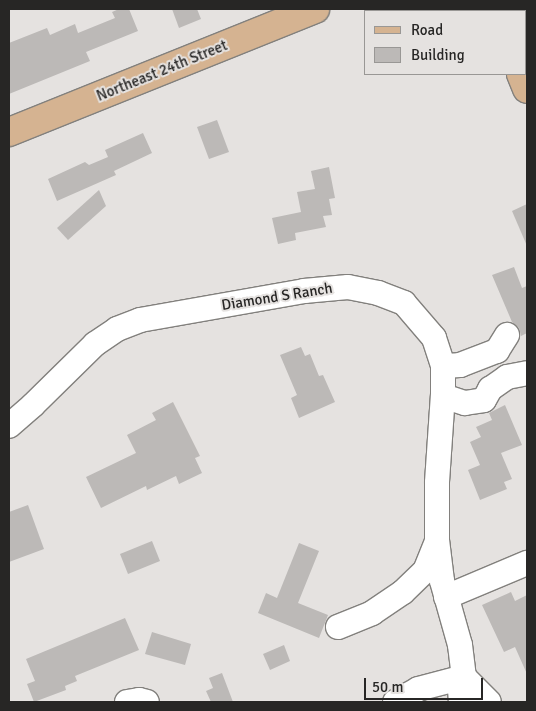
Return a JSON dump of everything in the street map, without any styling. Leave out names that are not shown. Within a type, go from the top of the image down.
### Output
[{"type":"main road","name":"Northeast 24th Street","points":[[9,132],[315,9]]},
{"type":"main road","points":[[521,75],[527,89]]},
{"type":"street","name":"Diamond S Ranch","points":[[9,426],[95,344],[117,329],[140,320],[304,291],[348,287],[378,293],[404,303],[434,338],[443,366],[443,396],[437,483],[437,540],[442,581],[460,644],[464,677],[460,689],[461,702]]},
{"type":"street","points":[[443,366],[460,366],[497,351],[507,335]]},
{"type":"street","points":[[443,396],[465,403],[484,400],[490,389],[507,377],[527,373]]},
{"type":"street","points":[[338,627],[372,613],[403,592],[425,571],[437,540]]},
{"type":"street","points":[[446,597],[527,563]]},
{"type":"street","points":[[395,702],[418,689],[464,677],[489,702]]},
{"type":"street","points":[[127,702],[140,700],[146,702]]},
{"type":"building","points":[[119,9],[129,9],[138,31],[86,52],[90,61],[9,94],[9,43],[47,28],[50,35],[75,24],[78,33],[115,18],[112,12]]},
{"type":"building","points":[[172,9],[197,9],[201,19],[179,28]]},
{"type":"building","points":[[217,120],[229,152],[209,159],[197,127]]},
{"type":"building","points":[[143,133],[152,153],[114,171],[116,175],[57,201],[48,179],[85,162],[89,165],[108,157],[105,150]]},
{"type":"building","points":[[329,167],[335,198],[329,199],[332,215],[323,216],[326,227],[295,233],[296,240],[278,244],[272,218],[301,212],[297,192],[315,189],[311,171]]},
{"type":"building","points":[[99,190],[106,206],[68,240],[57,228]]},
{"type":"building","points":[[527,204],[527,246],[512,211]]},
{"type":"building","points":[[514,267],[522,288],[527,286],[527,333],[521,336],[519,328],[512,322],[492,275]]},
{"type":"building","points":[[301,347],[305,356],[310,354],[319,376],[323,375],[335,402],[299,418],[291,398],[297,395],[280,355]]},
{"type":"building","points":[[173,402],[200,456],[195,458],[202,473],[179,484],[176,476],[147,490],[146,486],[101,508],[86,477],[136,453],[127,435],[156,420],[152,413]]},
{"type":"building","points":[[505,405],[522,445],[501,453],[512,479],[504,482],[507,489],[480,500],[468,470],[480,465],[470,442],[481,437],[476,427],[492,420],[489,413]]},
{"type":"building","points":[[28,505],[44,549],[9,562],[9,512]]},
{"type":"building","points":[[152,541],[160,561],[128,574],[120,554]]},
{"type":"building","points":[[299,543],[319,551],[298,603],[328,615],[319,638],[258,613],[266,593],[277,598]]},
{"type":"building","points":[[511,592],[515,601],[527,595],[527,674],[515,647],[504,652],[482,605]]},
{"type":"building","points":[[125,618],[139,650],[75,676],[77,681],[65,686],[66,690],[34,702],[27,684],[35,681],[26,659]]},
{"type":"building","points":[[152,632],[191,644],[185,665],[145,654]]},
{"type":"building","points":[[284,645],[290,661],[270,670],[263,654]]},
{"type":"building","points":[[222,673],[233,702],[211,702],[206,691],[213,688],[209,678]]}]
